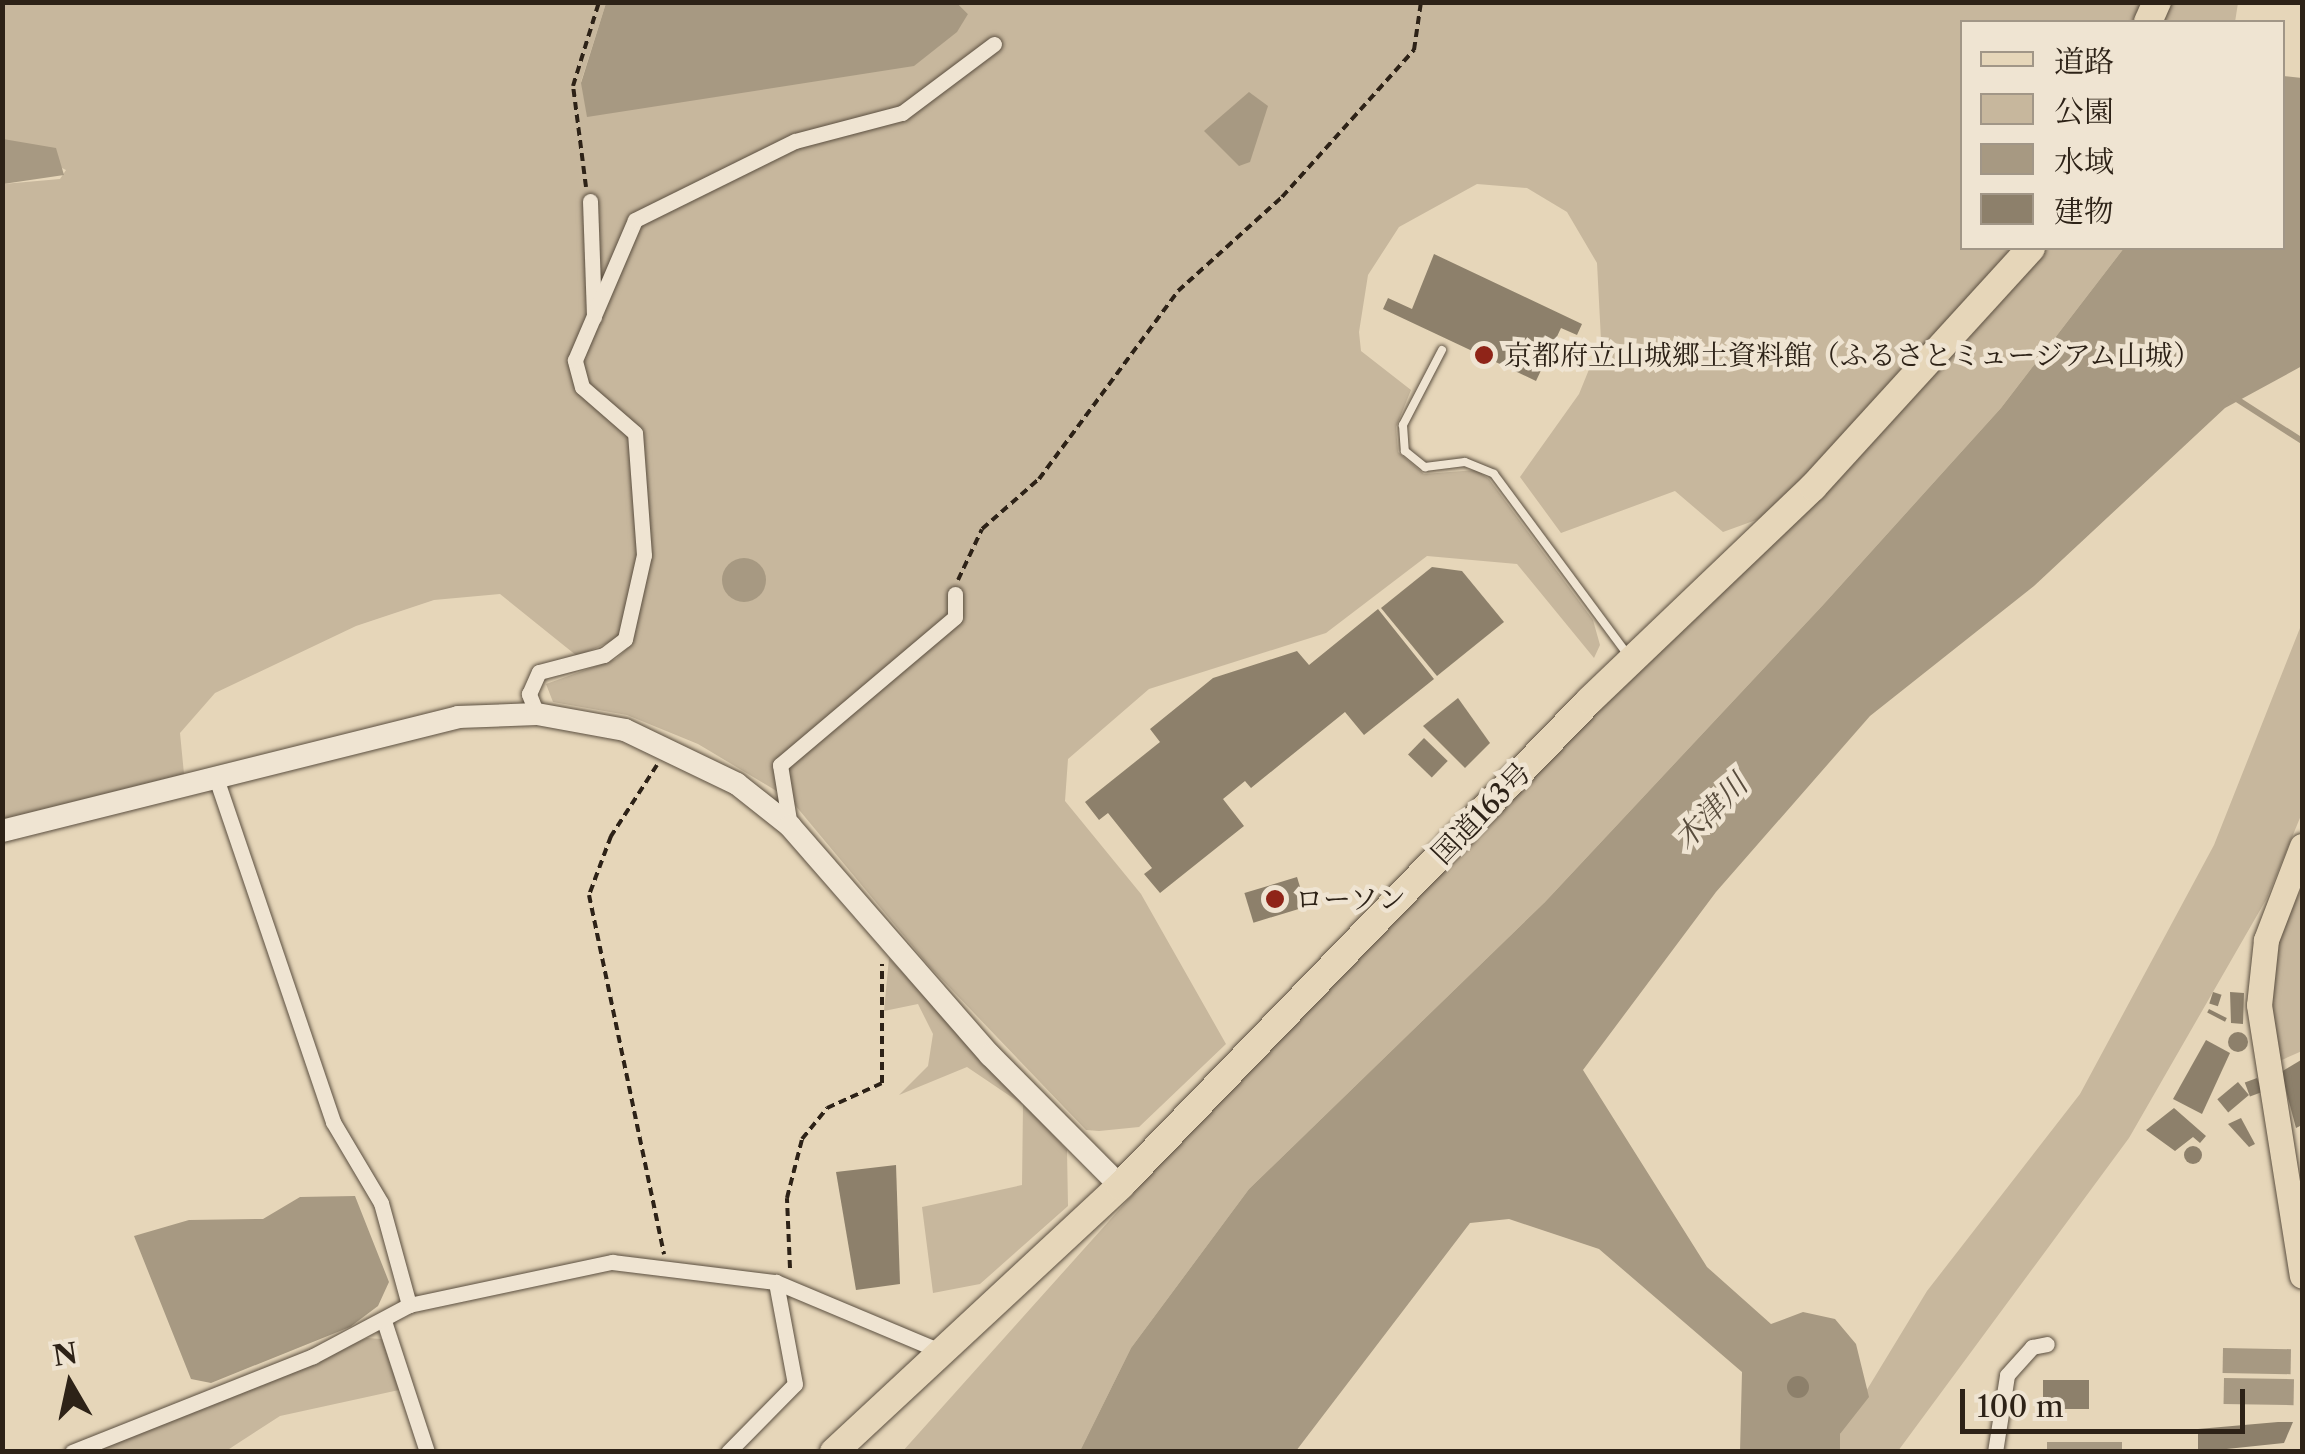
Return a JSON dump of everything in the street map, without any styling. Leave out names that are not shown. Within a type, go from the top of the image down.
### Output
[{"type":"highway","name":"国道163号","points":[[834,1452],[1120,1186],[1632,660],[1814,486],[2029,250]]},
{"type":"main road","points":[[2302,846],[2266,940],[2259,1005],[2302,1276]]},
{"type":"street","points":[[537,714],[529,694],[539,672],[604,655],[625,639],[644,555],[635,433],[588,394],[575,370],[640,216],[796,142],[902,114],[994,44]]},
{"type":"street","points":[[590,202],[594,321]]},
{"type":"street","points":[[790,826],[780,766],[956,617],[955,594]]},
{"type":"street","points":[[2,831],[408,726],[537,714],[668,745],[790,826],[886,939],[1120,1186]]},
{"type":"street","points":[[216,778],[333,1122],[382,1203],[409,1306]]},
{"type":"street","points":[[72,1452],[384,1322],[409,1306],[574,1268],[666,1264],[776,1282],[940,1351]]},
{"type":"street","points":[[728,1452],[795,1384],[776,1282]]},
{"type":"street","points":[[384,1322],[428,1452]]},
{"type":"street","points":[[1995,1452],[2007,1375],[2032,1347],[2047,1344]]},
{"type":"lane","points":[[1442,350],[1403,425],[1405,450],[1425,468],[1465,462],[1494,474],[1632,660]]},
{"type":"path","points":[[590,202],[574,86],[599,2]]},
{"type":"path","points":[[955,594],[982,529],[1040,479],[1178,291],[1282,198],[1414,50],[1421,2]]},
{"type":"path","points":[[666,1264],[589,886],[668,745]]},
{"type":"path","points":[[776,1282],[793,1266],[786,1218],[802,1138],[827,1108],[882,1084],[886,939]]},
{"type":"green space","points":[[3,3],[606,3],[581,82],[968,14],[957,3],[2145,3],[2138,20],[1960,20],[1960,250],[2013,250],[1849,433],[1759,519],[1723,532],[1675,491],[1561,533],[1520,477],[1579,394],[1601,340],[1597,263],[1567,212],[1527,188],[1477,184],[1399,227],[1368,275],[1359,332],[1361,351],[1411,390],[1396,427],[1398,452],[1424,474],[1476,470],[1489,479],[1593,620],[1600,645],[1594,658],[1517,564],[1427,556],[1326,633],[1149,689],[1068,759],[1065,801],[1141,894],[1226,1044],[1139,1127],[1099,1131],[1086,1130],[929,966],[790,799],[698,744],[627,715],[553,702],[546,684],[616,659],[631,645],[624,636],[577,656],[500,594],[434,600],[356,626],[215,693],[180,733],[184,774],[3,819],[3,184],[60,179],[66,170],[3,139]]},
{"type":"green space","points":[[2169,3],[2238,3],[2235,20],[2162,20]]},
{"type":"green space","points":[[2041,250],[2122,250],[2001,408],[1823,605],[1545,902],[1249,1189],[1131,1348],[1080,1451],[902,1452],[1195,1125]]},
{"type":"green space","points":[[2302,623],[2302,813],[2267,898],[2129,1138],[1898,1451],[1840,1452],[1840,1434],[1927,1291],[2080,1094],[2214,845]]},
{"type":"green space","points":[[2302,886],[2302,1051],[2275,1063],[2268,1017],[2274,952]]},
{"type":"green space","points":[[889,958],[1067,1150],[1068,1206],[980,1284],[933,1293],[922,1207],[1022,1185],[1023,1105],[967,1067],[899,1095],[928,1066],[933,1034],[918,1004],[884,1011]]},
{"type":"green space","points":[[367,1338],[382,1339],[399,1390],[280,1416],[226,1451],[88,1452]]},
{"type":"water","points":[[606,3],[957,3],[968,14],[957,32],[914,66],[587,117],[581,83]]},
{"type":"water","name":"木津川","points":[[2285,76],[2302,78],[2302,366],[2225,408],[2034,586],[1870,716],[1716,892],[1583,1070],[1707,1267],[1771,1324],[1803,1312],[1835,1319],[1856,1344],[1869,1397],[1840,1434],[1840,1451],[1740,1451],[1742,1372],[1599,1249],[1509,1219],[1470,1223],[1296,1451],[1080,1451],[1131,1348],[1249,1189],[1545,902],[2001,408],[2122,250],[2285,250]]},
{"type":"water","points":[[1249,92],[1268,106],[1250,162],[1239,166],[1204,131]]},
{"type":"water","points":[[3,139],[56,148],[64,175],[3,184]]},
{"type":"water","points":[[744,558],[759,565],[766,580],[759,595],[744,602],[729,595],[722,580],[729,565]]},
{"type":"water","points":[[355,1196],[389,1282],[378,1306],[350,1327],[211,1383],[191,1379],[134,1236],[189,1220],[263,1219],[300,1197]]},
{"type":"water","points":[[2223,1348],[2291,1349],[2291,1374],[2223,1373]]},
{"type":"water","points":[[2224,1378],[2294,1379],[2294,1405],[2224,1404]]},
{"type":"water","points":[[2047,1442],[2122,1442],[2122,1451],[2047,1451]]},
{"type":"building","points":[[1434,254],[1582,324],[1577,335],[1561,328],[1536,381],[1383,309],[1388,298],[1412,309]]},
{"type":"building","points":[[1432,567],[1462,571],[1504,622],[1437,676],[1381,608]]},
{"type":"building","points":[[1378,609],[1434,679],[1364,735],[1345,712],[1251,788],[1245,781],[1223,799],[1244,826],[1160,893],[1144,874],[1152,868],[1108,813],[1099,820],[1085,802],[1160,742],[1150,729],[1213,678],[1297,651],[1309,665]]},
{"type":"building","points":[[1458,698],[1490,743],[1465,768],[1423,726]]},
{"type":"building","points":[[1424,738],[1448,761],[1432,777],[1408,755]]},
{"type":"building","name":"ローソン","points":[[1297,877],[1306,907],[1253,923],[1244,893]]},
{"type":"building","points":[[2213,992],[2222,995],[2218,1006],[2209,1003]]},
{"type":"building","points":[[2230,992],[2244,993],[2243,1024],[2231,1023]]},
{"type":"building","points":[[2209,1009],[2227,1018],[2225,1022],[2207,1013]]},
{"type":"building","points":[[2238,1032],[2248,1042],[2238,1052],[2228,1042]]},
{"type":"building","points":[[2206,1040],[2230,1053],[2202,1114],[2173,1099]]},
{"type":"building","points":[[2301,1060],[2302,1125],[2296,1128],[2281,1072]]},
{"type":"building","points":[[2257,1078],[2262,1092],[2250,1097],[2245,1082]]},
{"type":"building","points":[[2238,1082],[2249,1095],[2228,1112],[2217,1099]]},
{"type":"building","points":[[2174,1108],[2206,1136],[2200,1143],[2193,1137],[2175,1151],[2146,1130]]},
{"type":"building","points":[[2241,1118],[2255,1144],[2249,1147],[2228,1124]]},
{"type":"building","points":[[2193,1146],[2200,1148],[2200,1162],[2193,1164],[2186,1162],[2184,1155],[2186,1148]]},
{"type":"building","points":[[896,1165],[900,1284],[856,1290],[836,1172]]},
{"type":"building","points":[[1798,1376],[1806,1379],[1806,1395],[1798,1398],[1790,1395],[1787,1387],[1790,1379]]},
{"type":"building","points":[[2043,1380],[2089,1380],[2089,1409],[2043,1409]]},
{"type":"building","points":[[2293,1422],[2284,1443],[2198,1452],[2198,1429]]},
{"type":"waterway","points":[[2232,396],[2302,441]]},
{"type":"place","name":"京都府立山城郷土資料館（ふるさとミュージアム山城）","points":[[1484,355]]},
{"type":"place","name":"ローソン","points":[[1275,899]]}]
